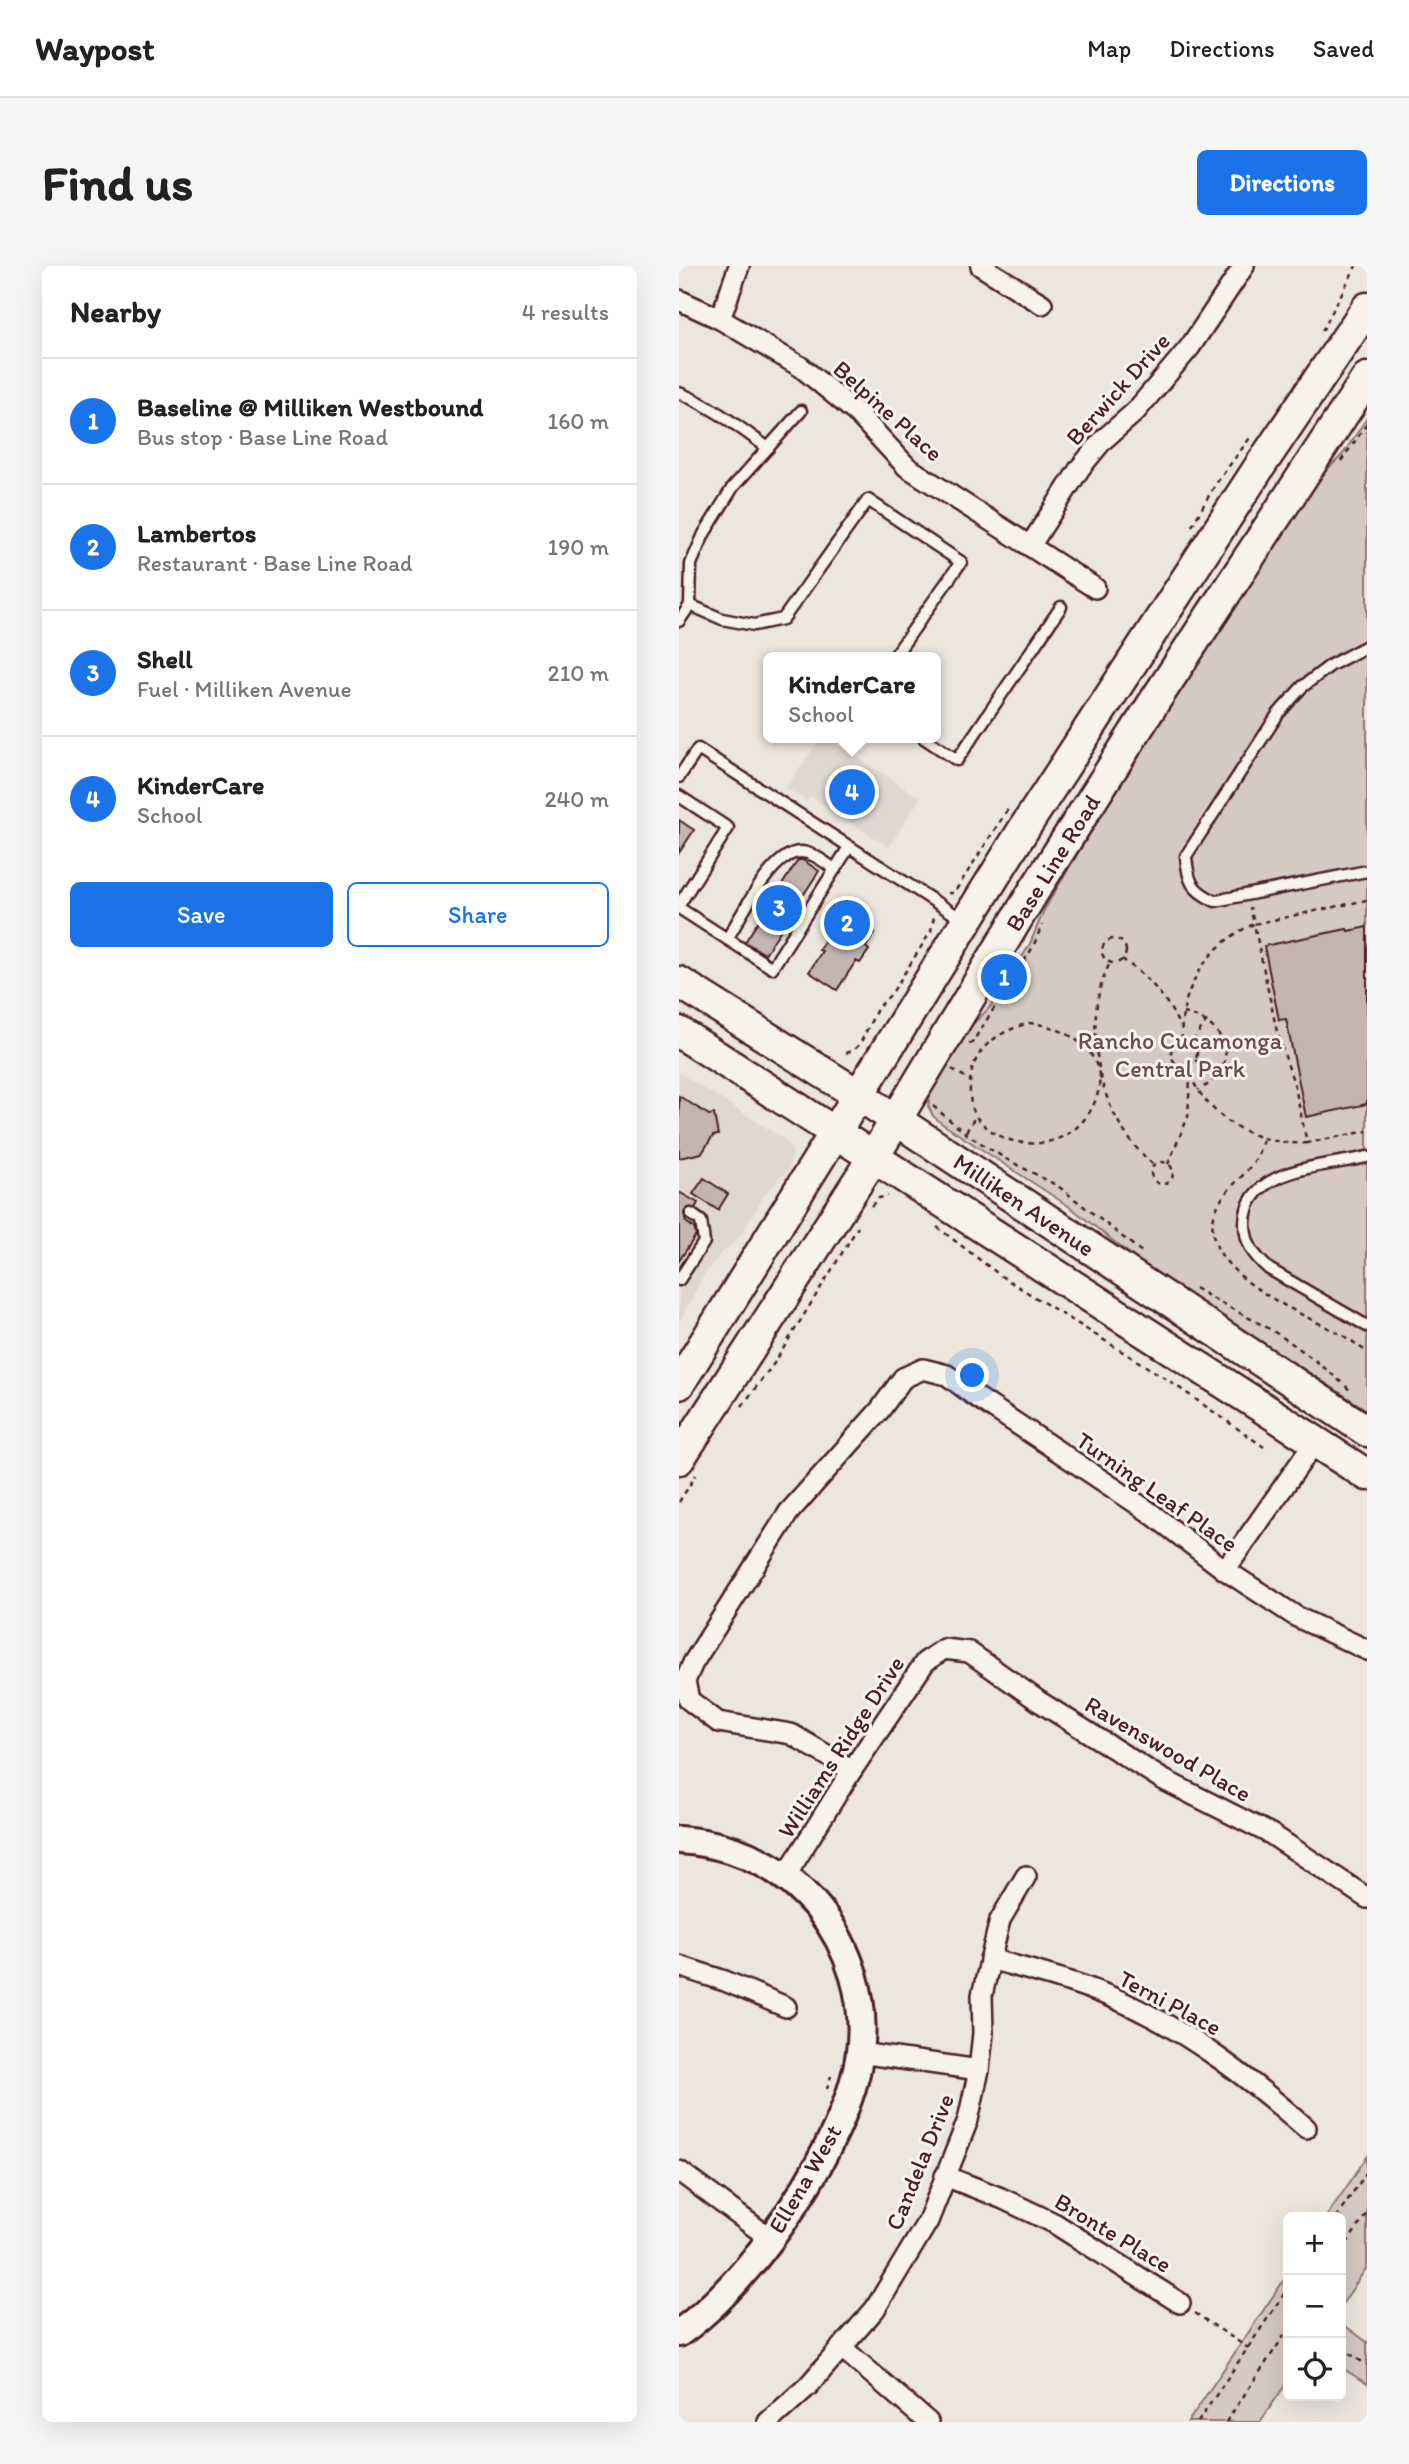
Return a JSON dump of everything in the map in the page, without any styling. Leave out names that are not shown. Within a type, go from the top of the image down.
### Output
[{"type":"main road","name":"Base Line Road","points":[[679,1384],[965,922],[1252,478],[1367,308]]},
{"type":"main road","name":"Base Line Road","points":[[688,1466],[1047,871],[1367,378]]},
{"type":"main road","name":"Milliken Avenue","points":[[679,982],[857,1094],[1367,1431]]},
{"type":"main road","name":"Milliken Avenue","points":[[679,1032],[1367,1475]]},
{"type":"street","points":[[720,319],[739,266]]},
{"type":"street","points":[[981,266],[1042,304]]},
{"type":"street","name":"Berwick Drive","points":[[1030,546],[1080,468],[1103,440],[1135,412],[1190,347],[1244,266]]},
{"type":"street","name":"Belpine Place","points":[[679,300],[720,319],[801,367],[858,414],[907,467],[1095,588]]},
{"type":"street","name":"Turning Leaf Place","points":[[852,1770],[791,1734],[718,1722],[689,1700],[685,1681],[693,1663],[789,1512],[880,1410],[903,1378],[923,1369],[947,1375],[1147,1511],[1225,1570],[1297,1617],[1367,1650]]},
{"type":"street","points":[[1225,1570],[1315,1442]]},
{"type":"street","name":"Williams Ridge Drive","points":[[785,1877],[852,1770],[925,1662],[944,1648]]},
{"type":"street","name":"Ravenswood Place","points":[[944,1648],[969,1652],[1040,1702],[1162,1779],[1271,1834],[1367,1898]]},
{"type":"street","name":"Ellena West","points":[[679,1840],[729,1847],[785,1877],[806,1895],[841,1943],[855,1976],[859,1998],[860,2053],[846,2102],[830,2143],[771,2239],[701,2318],[679,2333]]},
{"type":"street","name":"Candela Drive","points":[[768,2422],[809,2386],[875,2308],[928,2221],[968,2120],[979,2070],[983,2033],[982,1995],[1000,1920],[1026,1875]]},
{"type":"street","name":"Terni Place","points":[[989,1959],[1078,1984],[1125,2003],[1159,2021],[1210,2050],[1306,2128]]},
{"type":"street","points":[[679,1966],[725,1981],[786,2007]]},
{"type":"street","points":[[860,2053],[979,2070]]},
{"type":"street","points":[[679,2171],[771,2239]]},
{"type":"street","name":"Bronte Place","points":[[945,2176],[1001,2198],[1054,2224],[1180,2303]]},
{"type":"street","points":[[841,2347],[927,2422]]},
{"type":"lane","points":[[679,393],[697,399],[768,448]]},
{"type":"lane","points":[[679,621],[690,604],[691,564],[704,534],[733,487],[801,411]]},
{"type":"lane","points":[[690,604],[722,619],[754,625],[783,619],[868,500],[961,562],[898,652]]},
{"type":"lane","points":[[932,743],[957,760],[1061,607]]},
{"type":"lane","points":[[1367,646],[1331,665],[1301,687],[1278,714],[1186,856],[1187,876],[1199,894],[1215,901],[1367,871]]},
{"type":"lane","points":[[679,777],[698,749],[965,922]]},
{"type":"lane","points":[[679,796],[728,828],[679,906],[772,968],[849,847]]},
{"type":"lane","points":[[727,939],[773,867],[786,857],[799,852],[809,853],[835,869]]},
{"type":"lane","points":[[1367,1157],[1290,1172],[1276,1178],[1263,1186],[1252,1198],[1245,1212],[1248,1245],[1257,1258],[1269,1269],[1367,1326]]},
{"type":"lane","points":[[679,1280],[704,1242],[701,1221],[691,1214]]},
{"type":"path","points":[[1337,465],[1346,457],[1367,424]]},
{"type":"path","points":[[1254,894],[1250,906],[1277,1032],[1295,1087],[1307,1143]]},
{"type":"path","points":[[1182,1040],[1186,999],[1196,975],[1222,942],[1237,931],[1254,924],[1367,900]]},
{"type":"path","points":[[964,1046],[972,1043],[1033,947],[1042,925]]},
{"type":"path","points":[[1111,940],[1119,941],[1124,946],[1125,954],[1118,962],[1110,963],[1104,958],[1102,951],[1105,944],[1111,940]]},
{"type":"path","points":[[1122,959],[1149,979],[1162,993],[1181,1030]]},
{"type":"path","points":[[1110,963],[1098,995],[1096,1049],[1100,1072],[1110,1107],[1118,1122],[1131,1142],[1154,1165]]},
{"type":"path","points":[[1183,1013],[1206,1020],[1216,1028],[1223,1041],[1225,1055],[1217,1074],[1212,1081],[1198,1090]]},
{"type":"path","points":[[1192,1042],[1206,1020]]},
{"type":"path","points":[[1029,1023],[1066,1032],[1089,1052],[1100,1072],[1098,1092],[1090,1112],[1077,1128],[1061,1138],[1025,1144],[1007,1140],[975,1118],[970,1100],[973,1063],[983,1048],[1011,1028],[1029,1023]]},
{"type":"path","points":[[1182,1040],[1192,1042],[1198,1051],[1195,1060],[1186,1065],[1177,1063],[1172,1056],[1174,1044],[1182,1040]]},
{"type":"path","points":[[1195,1060],[1217,1074]]},
{"type":"path","points":[[1186,1065],[1198,1090],[1224,1118],[1248,1134],[1263,1140],[1289,1144],[1307,1143],[1367,1130]]},
{"type":"path","points":[[946,1078],[951,1068],[970,1080]]},
{"type":"path","points":[[1168,1164],[1188,1117],[1190,1076]]},
{"type":"path","points":[[937,1098],[932,1107],[965,1133],[1006,1159],[1058,1186],[1149,1258]]},
{"type":"path","points":[[965,1133],[975,1118]]},
{"type":"path","points":[[1161,1162],[1168,1164],[1172,1170],[1168,1182],[1155,1182],[1151,1176],[1154,1165],[1161,1162]]},
{"type":"path","points":[[865,1216],[879,1198],[897,1196]]},
{"type":"path","points":[[935,1225],[1001,1276],[1168,1380],[1264,1447]]},
{"type":"path","points":[[737,1412],[775,1362],[858,1227]]},
{"type":"path","points":[[1186,1282],[1231,1310],[1266,1327],[1300,1350],[1356,1395]]},
{"type":"path","points":[[679,1502],[688,1466]]},
{"type":"path","points":[[825,2096],[833,2071]]},
{"type":"path","points":[[1339,2212],[1367,2172]]},
{"type":"path","points":[[1346,2244],[1367,2213]]},
{"type":"path","points":[[1198,2422],[1283,2296]]},
{"type":"path","name":"Bronte Place","points":[[1180,2303],[1248,2348]]},
{"type":"path","points":[[1226,2422],[1283,2336]]},
{"type":"path","points":[[1346,2351],[1367,2365]]},
{"type":"shaded area","points":[[818,743],[835,743],[920,798],[889,847],[810,796],[807,801],[786,788]]},
{"type":"shaded area","points":[[679,1073],[781,1137],[790,1146],[793,1155],[789,1169],[766,1193],[737,1240],[720,1254],[703,1277],[679,1323]]},
{"type":"green space","name":"Rancho Cucamonga Central Park","points":[[1367,418],[1367,1410],[1149,1269],[1070,1207],[941,1123],[933,1116],[928,1106],[931,1089],[970,1027],[990,1007],[1029,946],[1044,910],[1127,771],[1318,479],[1343,454]]},
{"type":"green space","points":[[1367,2157],[1367,2267],[1346,2298],[1346,2212],[1329,2212]]},
{"type":"green space","points":[[1283,2281],[1283,2388],[1260,2422],[1188,2422]]},
{"type":"green space","points":[[1346,2327],[1367,2342],[1367,2384],[1346,2370]]},
{"type":"building","points":[[679,820],[694,830],[679,853]]},
{"type":"building","points":[[798,860],[803,860],[819,871],[765,954],[745,942]]},
{"type":"building","points":[[846,913],[875,933],[866,947],[869,950],[860,963],[856,961],[837,990],[809,972],[829,933],[832,934]]},
{"type":"building","points":[[1367,927],[1367,1104],[1306,1117],[1286,1019],[1279,1020],[1264,946]]},
{"type":"building","points":[[679,1096],[709,1115],[714,1114],[718,1135],[713,1136],[702,1153],[679,1158]]},
{"type":"building","points":[[704,1178],[728,1194],[718,1210],[693,1194]]},
{"type":"building","points":[[679,1192],[698,1203],[695,1208],[687,1208],[684,1213],[686,1222],[694,1228],[696,1235],[679,1261]]},
{"type":"place","name":"KinderCare","points":[[852,792]]},
{"type":"place","name":"Shell","points":[[779,908]]},
{"type":"place","name":"Lambertos","points":[[847,923]]},
{"type":"place","name":"Baseline @ Milliken Westbound","points":[[1004,977]]}]
